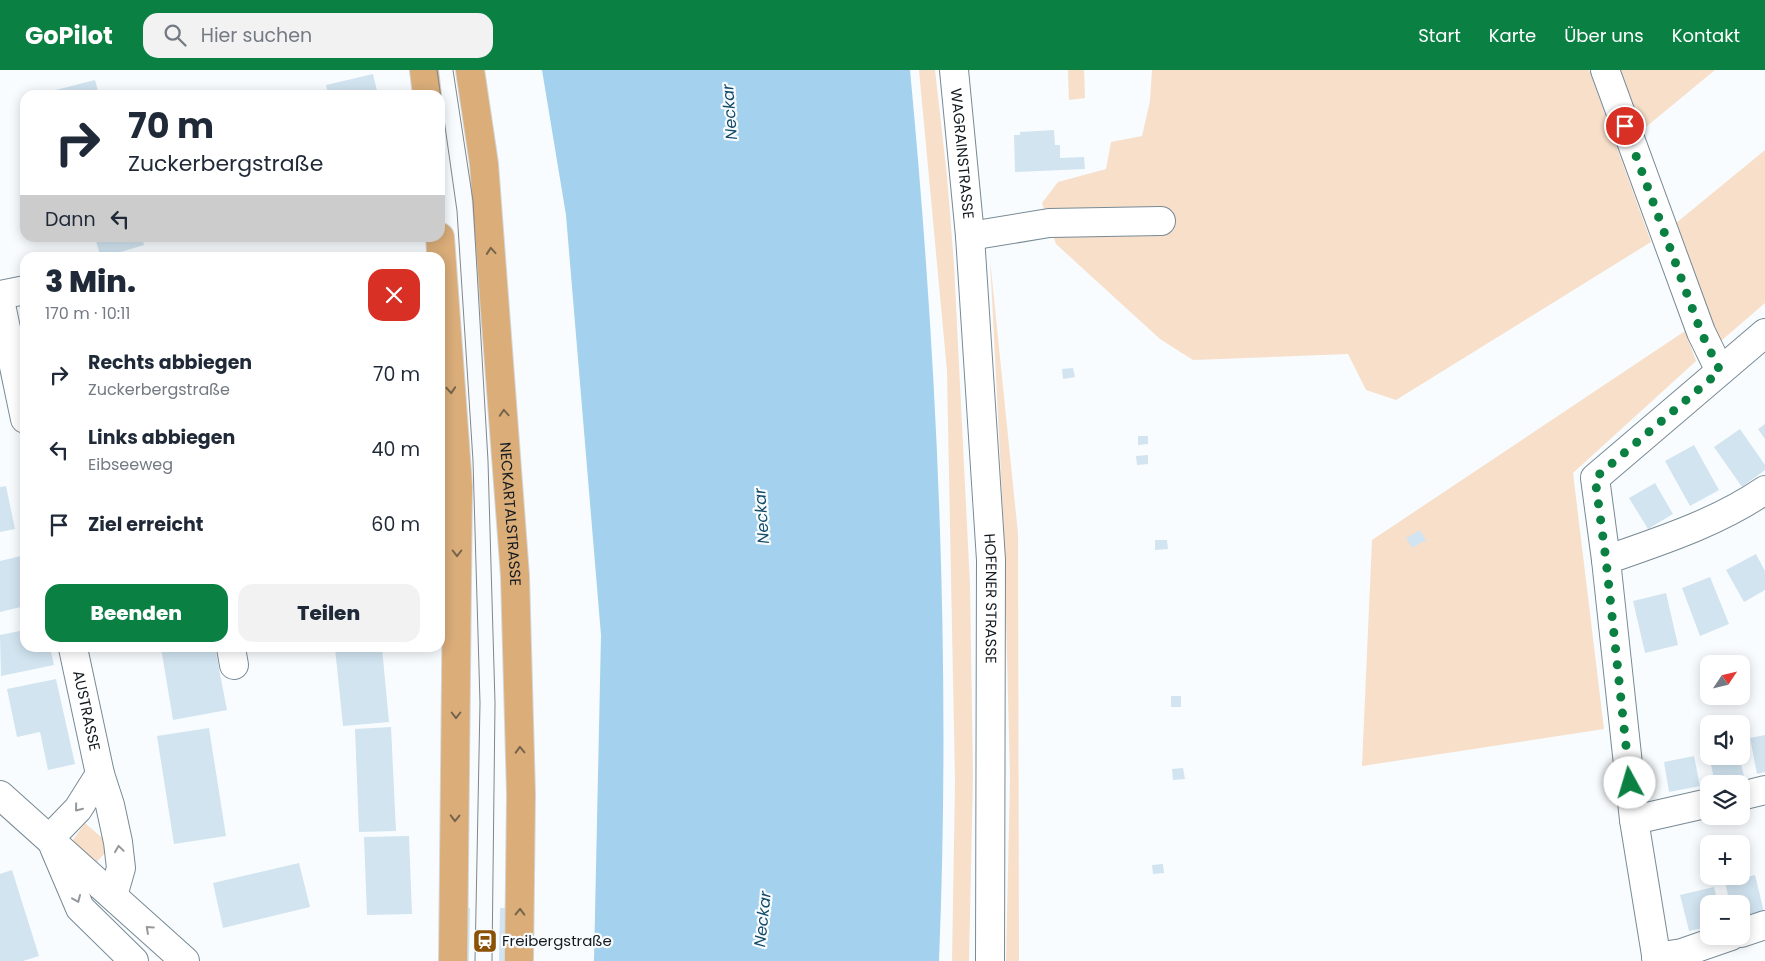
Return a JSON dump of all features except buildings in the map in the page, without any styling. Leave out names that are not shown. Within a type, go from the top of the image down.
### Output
[{"type":"main road","points":[[424,70],[427,90]]},
{"type":"main road","name":"NECKARTALSTRASSE","points":[[470,70],[484,164],[515,576],[521,794],[519,961]]},
{"type":"main road","points":[[445,306],[458,486],[453,961]]},
{"type":"street","name":"WAGRAINSTRASSE","points":[[954,70],[970,236]]},
{"type":"street","points":[[1605,70],[1701,332],[1720,371]]},
{"type":"street","points":[[970,236],[1049,223],[1161,221]]},
{"type":"street","name":"HOFENER STRASSE","points":[[970,236],[991,560],[990,961]]},
{"type":"street","points":[[0,295],[20,291]]},
{"type":"street","points":[[0,300],[20,394]]},
{"type":"street","points":[[1705,945],[1657,959],[1634,820],[1606,560],[1595,478],[1765,334]]},
{"type":"street","points":[[1606,560],[1684,533],[1752,499],[1765,490]]},
{"type":"street","name":"AUSTRASSE","points":[[74,652],[100,774],[110,805],[121,868],[113,896]]},
{"type":"street","points":[[50,838],[78,809],[100,774]]},
{"type":"street","points":[[1750,794],[1765,790]]},
{"type":"street","points":[[0,795],[185,961]]},
{"type":"street","points":[[1634,820],[1700,805]]},
{"type":"street","points":[[50,838],[80,908],[134,961]]},
{"type":"street","points":[[1750,930],[1765,925]]},
{"type":"shaded area","points":[[919,70],[935,70],[947,176],[954,264],[970,585],[973,776],[969,961],[952,961],[955,781],[947,371]]},
{"type":"shaded area","points":[[1068,70],[1084,70],[1085,98],[1069,100]]},
{"type":"shaded area","points":[[1152,70],[1589,70],[1651,242],[1396,400],[1366,390],[1348,354],[1193,360],[1160,339],[1056,244],[1042,203],[1058,182],[1106,169],[1111,142],[1142,136],[1150,101]]},
{"type":"shaded area","points":[[1611,70],[1715,70],[1635,136]]},
{"type":"shaded area","points":[[1765,150],[1765,303],[1714,347],[1670,228]]},
{"type":"shaded area","points":[[990,259],[1018,534],[1019,961],[1006,961],[1010,778],[1004,534]]},
{"type":"shaded area","points":[[1685,331],[1696,361],[1573,473],[1604,729],[1362,766],[1372,540]]},
{"type":"shaded area","points":[[85,823],[107,842],[105,853],[94,865],[70,844]]},
{"type":"water","name":"Neckar","points":[[542,70],[910,70],[928,292],[939,515],[943,738],[939,961],[594,961],[601,635],[566,215]]},
{"type":"tram line","points":[[437,70],[440,90]]},
{"type":"tram line","points":[[453,70],[473,201],[488,461],[495,703],[492,961]]},
{"type":"tram line","points":[[445,126],[457,211],[473,461],[480,703],[475,961]]},
{"type":"place","name":"Freibergstraße","points":[[485,941]]},
{"type":"route","points":[[1625,126],[1701,332],[1720,371],[1595,478],[1606,560],[1630,783]]}]
